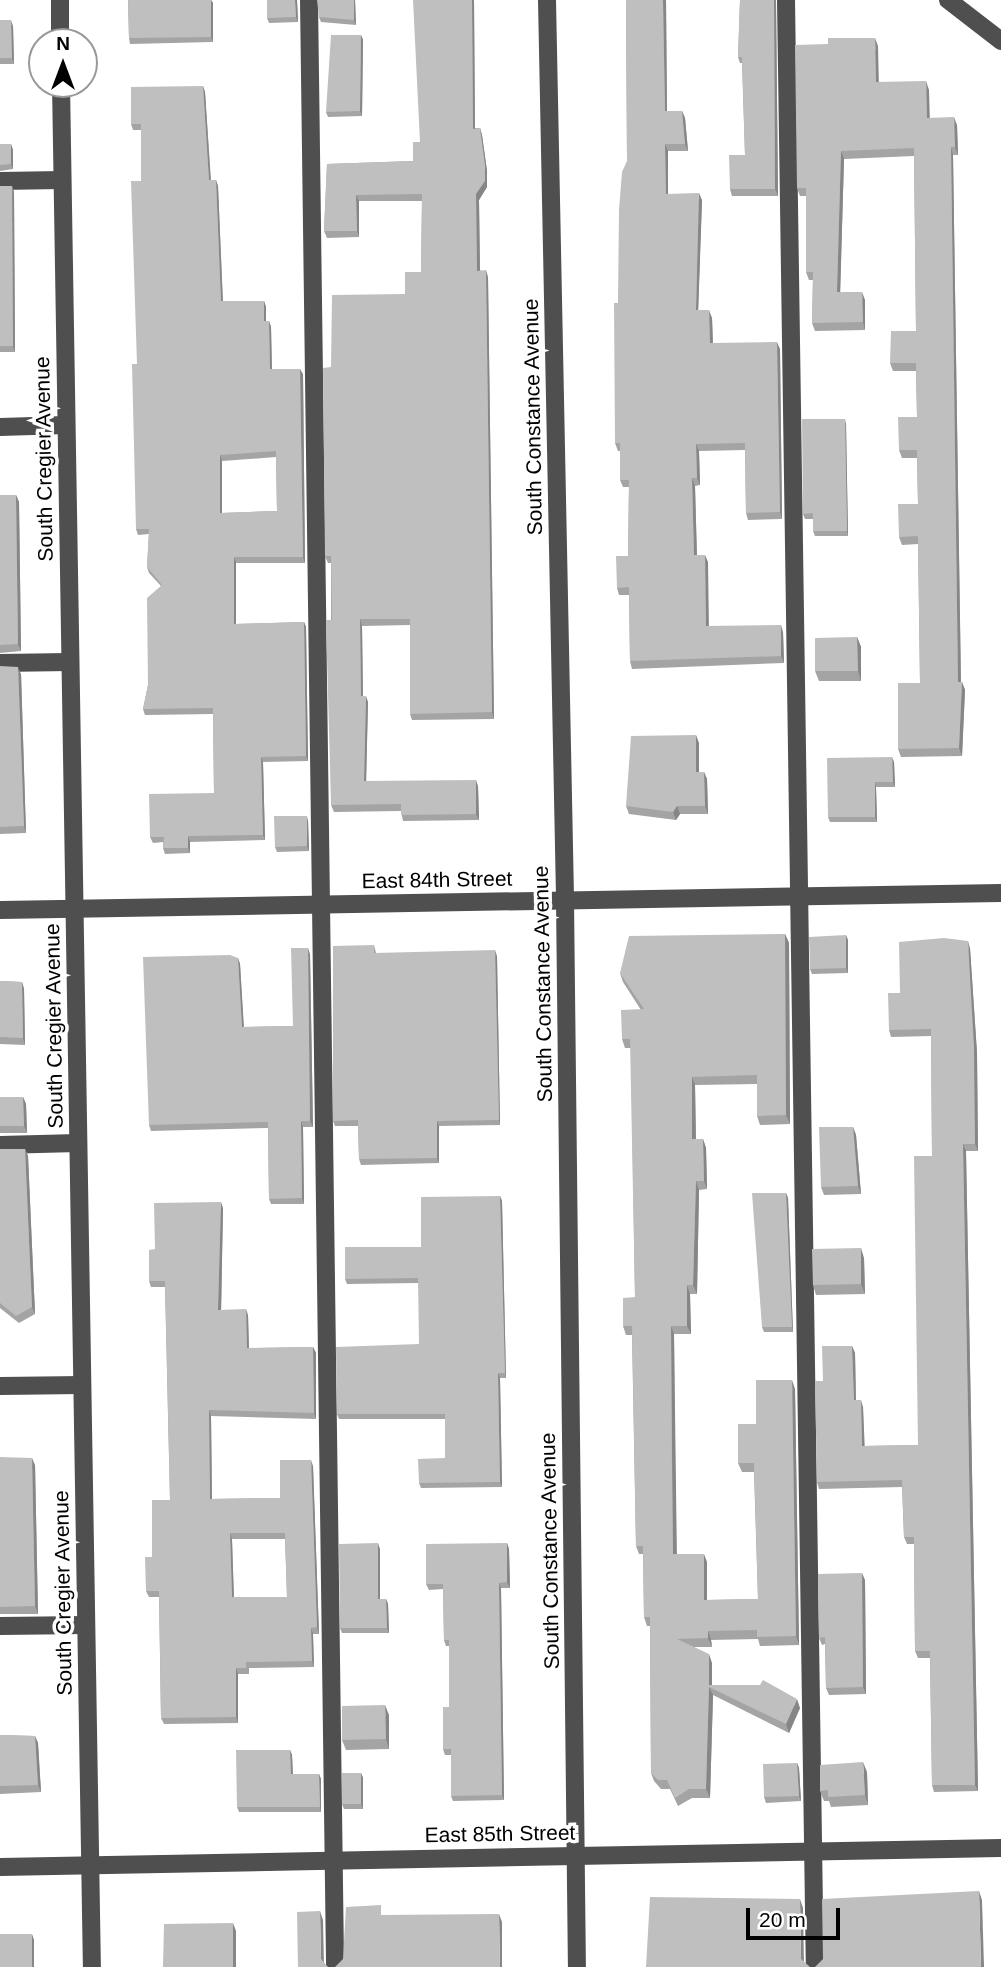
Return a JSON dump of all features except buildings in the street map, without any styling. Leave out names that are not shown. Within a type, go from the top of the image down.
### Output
[{"type":"street","points":[[60,0],[60,28]]},
{"type":"street","points":[[309,0],[335,1967]]},
{"type":"street","name":"South Constance Avenue","points":[[547,0],[565,900],[577,1967]]},
{"type":"street","points":[[786,0],[815,1967]]},
{"type":"street","points":[[948,0],[1001,41]]},
{"type":"street","name":"South Cregier Avenue","points":[[61,98],[92,1967]]},
{"type":"street","points":[[0,181],[62,180]]},
{"type":"street","points":[[0,427],[66,425]]},
{"type":"street","points":[[0,663],[70,662]]},
{"type":"street","name":"East 84th Street","points":[[0,910],[1001,893]]},
{"type":"street","points":[[0,1144],[78,1143]]},
{"type":"street","points":[[0,1386],[82,1385]]},
{"type":"street","points":[[0,1626],[86,1625]]},
{"type":"street","name":"East 85th Street","points":[[0,1867],[1001,1848]]}]
